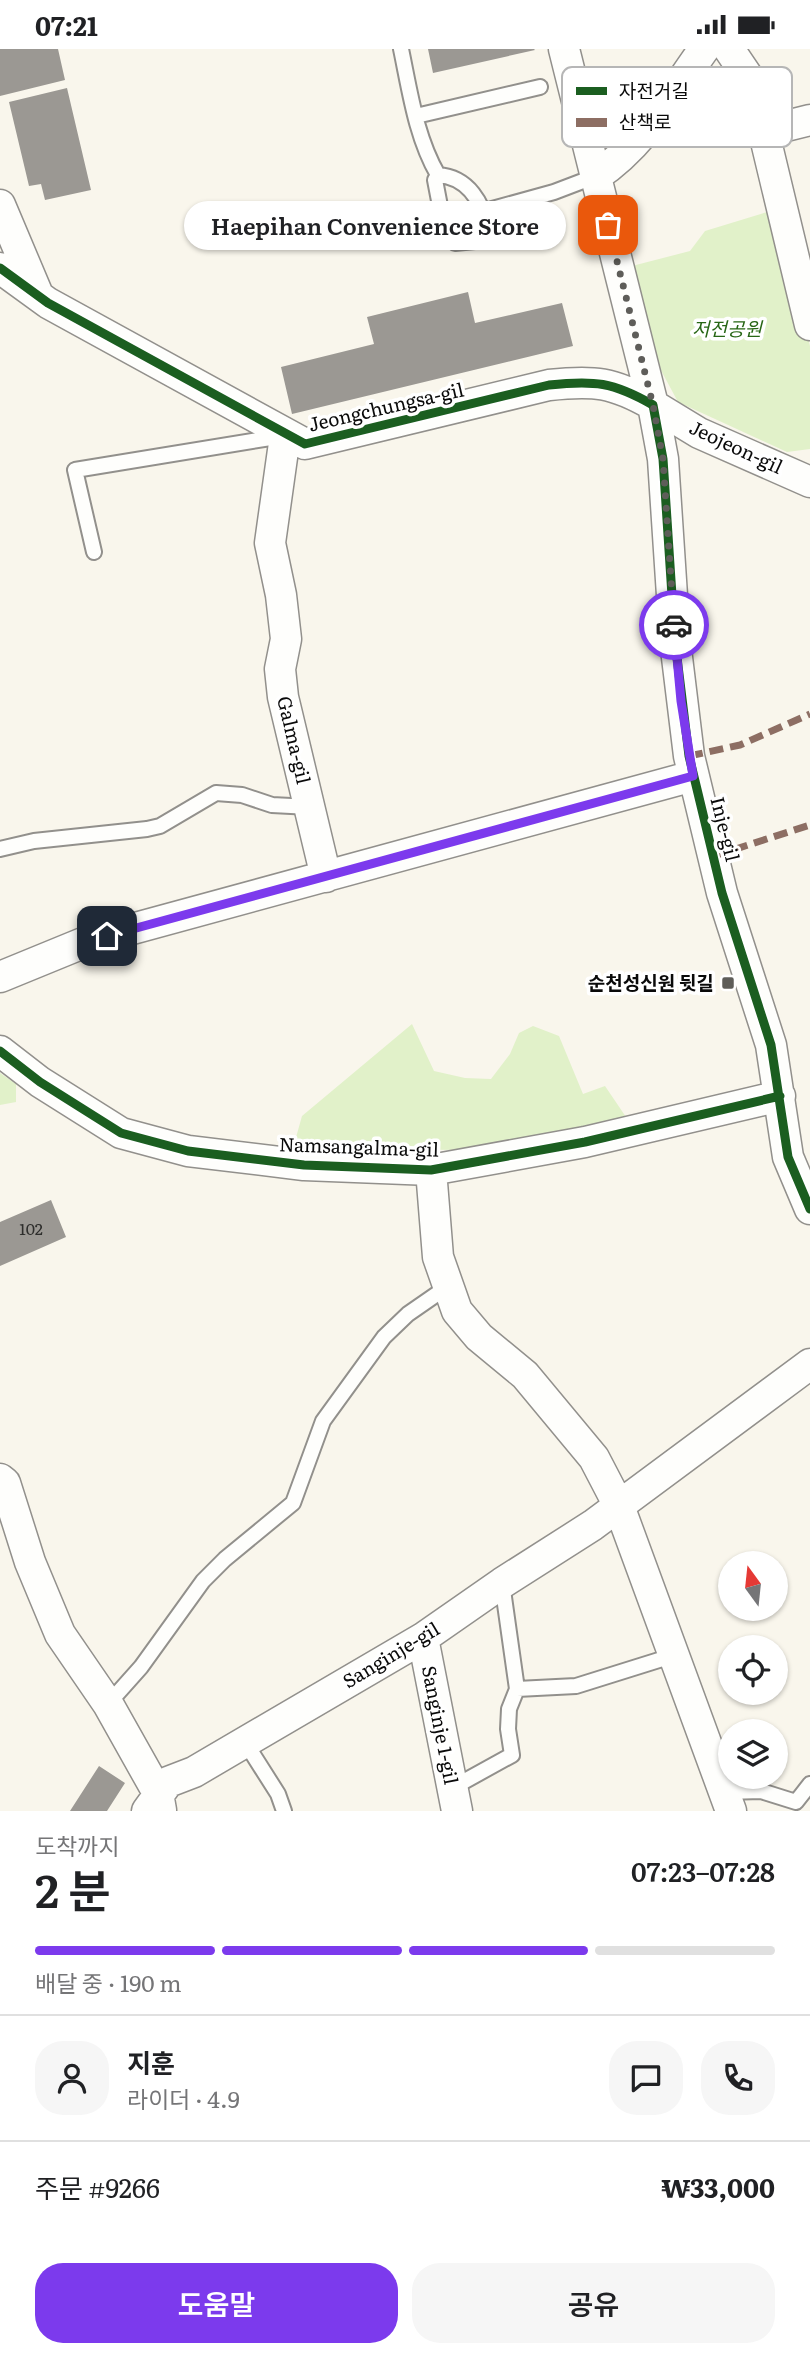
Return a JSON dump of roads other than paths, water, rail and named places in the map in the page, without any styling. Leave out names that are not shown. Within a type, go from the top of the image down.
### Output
[{"type":"street","points":[[564,49],[569,67]]},
{"type":"street","points":[[691,67],[704,49]]},
{"type":"street","points":[[729,49],[741,67]]},
{"type":"street","points":[[792,124],[810,120]]},
{"type":"street","points":[[589,147],[653,405]]},
{"type":"street","points":[[596,176],[620,160],[632,147]]},
{"type":"street","points":[[770,147],[806,285],[810,325]]},
{"type":"street","points":[[0,205],[38,295]]},
{"type":"street","name":"Jeongchungsa-gil","points":[[0,268],[38,295],[285,436],[305,444],[549,385],[588,380],[629,391],[653,405]]},
{"type":"street","name":"Jeojeon-gil","points":[[653,405],[699,433],[810,482]]},
{"type":"street","name":"Inje-gil","points":[[653,405],[663,459],[681,701],[693,776],[722,893],[771,1045],[788,1157],[810,1209]]},
{"type":"street","name":"Galma-gil","points":[[285,436],[270,543],[281,595],[286,639],[280,669],[283,697],[310,807]]},
{"type":"street","points":[[0,977],[88,941],[693,776]]},
{"type":"street","points":[[310,807],[326,877]]},
{"type":"street","name":"Namsangalma-gil","points":[[0,1051],[91,1115],[137,1139],[188,1151],[304,1165],[431,1170],[585,1143],[780,1096]]},
{"type":"street","points":[[431,1170],[438,1257],[457,1311],[479,1337],[525,1375],[594,1458],[619,1506],[729,1802]]},
{"type":"street","name":"Sanginje-gil","points":[[155,1805],[168,1782],[194,1772],[422,1638],[619,1506],[810,1364]]},
{"type":"street","name":"Sanginje-gil","points":[[2,1481],[30,1562],[61,1634],[108,1705],[155,1805]]},
{"type":"street","name":"Sanginje 1-gil","points":[[422,1638],[455,1799]]},
{"type":"lane","points":[[401,49],[426,153],[438,175]]},
{"type":"lane","points":[[416,116],[540,87]]},
{"type":"lane","points":[[438,175],[447,176],[477,195],[485,211],[489,230],[475,241],[455,243],[445,232],[435,180],[438,175]]},
{"type":"lane","points":[[485,211],[554,192],[596,176]]},
{"type":"lane","points":[[94,552],[75,470],[285,436]]},
{"type":"lane","name":"Galma-gil","points":[[0,849],[34,841],[160,826],[216,793],[242,795],[272,804],[310,807]]},
{"type":"lane","points":[[108,1705],[141,1667],[203,1581],[225,1559],[293,1503],[323,1421],[384,1337],[408,1314],[447,1287]]},
{"type":"lane","points":[[455,1799],[512,1755],[508,1719],[517,1689],[502,1583]]},
{"type":"lane","points":[[517,1689],[576,1686],[675,1655]]},
{"type":"lane","points":[[245,1742],[278,1794],[284,1811]]},
{"type":"lane","points":[[729,1802],[761,1791],[796,1802],[810,1784]]},
{"type":"place","name":"Haepihan Convenience Store","points":[[608,225]]},
{"type":"place","name":"순천성신원 뒷길","points":[[728,983]]},
{"type":"park label","name":"저전공원","points":[[727,329]]}]
